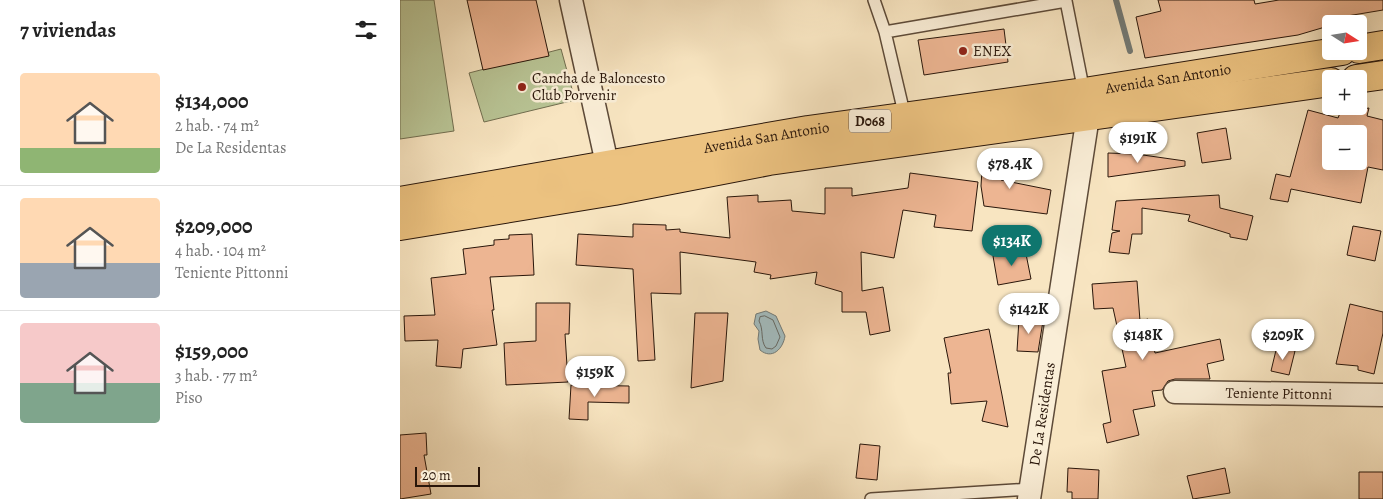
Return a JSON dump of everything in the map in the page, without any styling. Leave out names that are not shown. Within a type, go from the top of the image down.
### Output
[{"type":"main road","points":[[1368,48],[1383,45]]},
{"type":"main road","name":"Avenida San Antonio","points":[[400,226],[614,192],[769,161],[1086,104],[1322,55]]},
{"type":"main road","points":[[1367,77],[1383,75]]},
{"type":"main road","name":"Avenida San Antonio","points":[[400,201],[808,130],[905,117],[1086,104],[1322,83]]},
{"type":"street","points":[[571,0],[614,192]]},
{"type":"street","name":"De La Residentas","points":[[1030,494],[1086,104]]},
{"type":"street","name":"Teniente Pittonni","points":[[1175,392],[1383,395]]},
{"type":"lane","points":[[874,0],[885,32],[905,117]]},
{"type":"lane","points":[[885,32],[1066,1],[1086,104]]},
{"type":"lane","points":[[871,499],[1030,494]]},
{"type":"green space","points":[[400,0],[434,0],[454,131],[400,139]]},
{"type":"green space","name":"Cancha de Baloncesto Club Porvenir","points":[[561,49],[575,100],[484,122],[469,73]]},
{"type":"water","points":[[766,311],[776,316],[785,336],[779,349],[769,354],[760,350],[759,331],[754,324],[756,314]]},
{"type":"building","points":[[467,0],[536,0],[549,56],[483,70]]},
{"type":"building","points":[[1158,0],[1254,0],[1255,4],[1279,0],[1383,0],[1383,10],[1353,15],[1322,15],[1322,28],[1298,35],[1145,58],[1136,17],[1161,11]]},
{"type":"building","name":"ENEX","points":[[1004,29],[1008,62],[924,75],[918,40]]},
{"type":"building","points":[[1367,108],[1369,108],[1367,116],[1383,120],[1383,170],[1368,167],[1361,203],[1291,189],[1288,202],[1270,199],[1276,174],[1290,177],[1308,110],[1338,118],[1339,115],[1367,115]]},
{"type":"building","points":[[1226,128],[1231,159],[1202,163],[1197,133]]},
{"type":"building","points":[[983,153],[1002,154],[1001,180],[1051,190],[1047,214],[984,206],[981,186]]},
{"type":"building","points":[[1108,153],[1136,154],[1185,161],[1185,166],[1108,177]]},
{"type":"building","points":[[910,173],[978,182],[972,231],[934,227],[936,215],[903,210],[894,258],[861,252],[862,291],[883,287],[890,331],[870,335],[866,312],[842,312],[842,292],[815,284],[817,272],[770,279],[771,275],[754,272],[756,262],[680,252],[681,294],[651,293],[655,360],[638,361],[633,269],[576,265],[578,234],[633,237],[633,224],[666,225],[666,230],[680,229],[680,232],[730,238],[727,197],[758,195],[758,202],[791,200],[792,211],[825,214],[825,188],[852,188],[852,196],[908,188]]},
{"type":"building","points":[[1219,195],[1220,208],[1253,216],[1247,240],[1230,237],[1230,234],[1188,221],[1190,215],[1142,208],[1142,234],[1132,234],[1129,254],[1109,252],[1112,233],[1120,231],[1112,230],[1116,201]]},
{"type":"building","points":[[1353,226],[1381,231],[1375,261],[1347,255]]},
{"type":"building","points":[[532,234],[534,275],[490,277],[497,345],[463,349],[461,368],[436,366],[438,340],[405,341],[404,316],[435,315],[431,278],[466,274],[463,249],[494,245],[494,240],[509,239],[509,235]]},
{"type":"building","points":[[1025,249],[1031,279],[998,285],[993,256]]},
{"type":"building","points":[[1137,281],[1140,321],[1148,319],[1155,353],[1220,339],[1224,360],[1207,364],[1210,379],[1175,379],[1168,381],[1162,390],[1152,391],[1155,406],[1133,410],[1139,435],[1107,443],[1103,424],[1111,422],[1102,371],[1126,367],[1113,308],[1094,309],[1092,284]]},
{"type":"building","points":[[536,303],[570,303],[569,334],[565,334],[568,382],[506,385],[504,343],[536,341]]},
{"type":"building","points":[[1350,304],[1383,312],[1383,333],[1374,374],[1358,370],[1358,366],[1336,364]]},
{"type":"building","points":[[695,313],[728,313],[723,381],[691,388]]},
{"type":"building","points":[[1019,319],[1043,321],[1038,352],[1017,351]]},
{"type":"building","points":[[989,329],[1008,427],[982,421],[987,401],[951,404],[948,373],[951,373],[944,338]]},
{"type":"building","points":[[1277,346],[1295,351],[1289,375],[1271,371]]},
{"type":"building","points":[[571,385],[629,386],[629,403],[588,402],[588,420],[569,419]]},
{"type":"building","points":[[426,433],[427,455],[424,455],[431,494],[400,499],[400,435]]},
{"type":"building","points":[[860,444],[880,446],[877,480],[856,478]]},
{"type":"building","points":[[1068,468],[1099,470],[1098,499],[1072,499],[1072,492],[1067,492]]},
{"type":"building","points":[[1225,468],[1230,493],[1193,499],[1187,476]]},
{"type":"building","points":[[1359,472],[1383,472],[1383,499],[1359,499]]},
{"type":"waterway","points":[[1116,0],[1130,51]]},
{"type":"place","name":"ENEX","points":[[963,51]]},
{"type":"place","name":"Cancha de Baloncesto Club Porvenir","points":[[522,87]]}]
